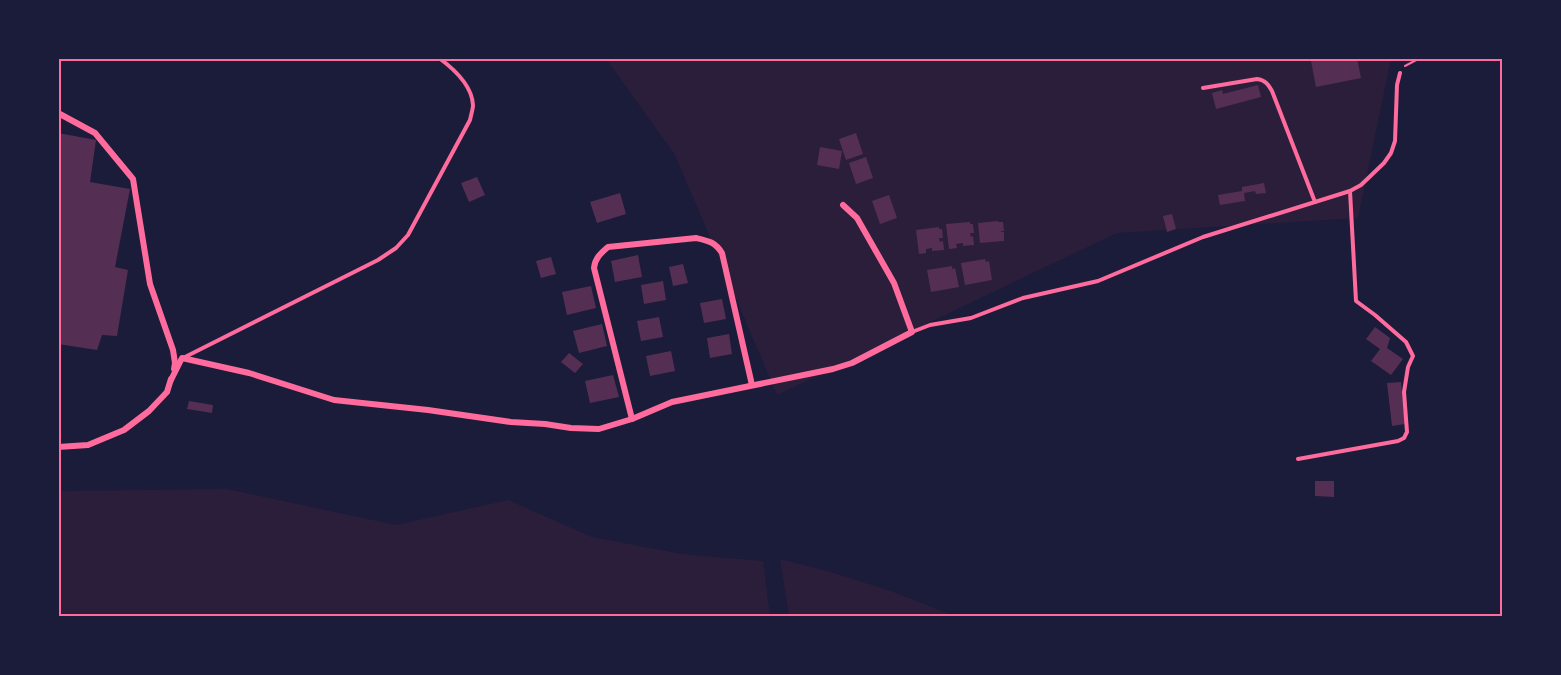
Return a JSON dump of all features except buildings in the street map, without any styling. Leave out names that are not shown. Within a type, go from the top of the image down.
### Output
[{"type":"street","points":[[58,113],[95,133],[133,179],[150,284],[173,350],[175,363],[168,392],[124,430],[88,445],[58,447]]},
{"type":"street","points":[[171,380],[182,358],[249,373],[334,400],[511,422],[599,429],[632,419],[672,402],[833,369],[852,363],[912,332],[894,284],[857,218],[843,205]]},
{"type":"street","points":[[632,419],[594,268],[599,255],[608,247],[696,238],[717,245],[722,254],[752,385]]},
{"type":"lane","points":[[182,358],[378,260],[396,248],[408,235],[470,120],[473,104],[466,84],[452,68],[439,58]]},
{"type":"lane","points":[[912,332],[930,325],[971,318],[1023,298],[1098,281],[1203,237],[1361,185],[1391,153],[1395,141],[1397,85],[1400,73]]},
{"type":"lane","points":[[1203,88],[1257,79],[1268,84],[1315,202]]},
{"type":"lane","points":[[1298,459],[1398,441],[1404,438],[1407,432],[1404,392],[1408,367],[1413,356],[1407,342],[1356,301],[1350,190]]},
{"type":"path","points":[[1400,73],[1407,64],[1420,58]]},
{"type":"shaded area","points":[[606,59],[1391,59],[1358,218],[1117,233],[777,395],[675,155]]},
{"type":"shaded area","points":[[227,489],[396,525],[508,500],[592,537],[682,554],[763,561],[770,616],[59,616],[59,491]]},
{"type":"shaded area","points":[[780,559],[891,591],[954,616],[789,616]]}]
